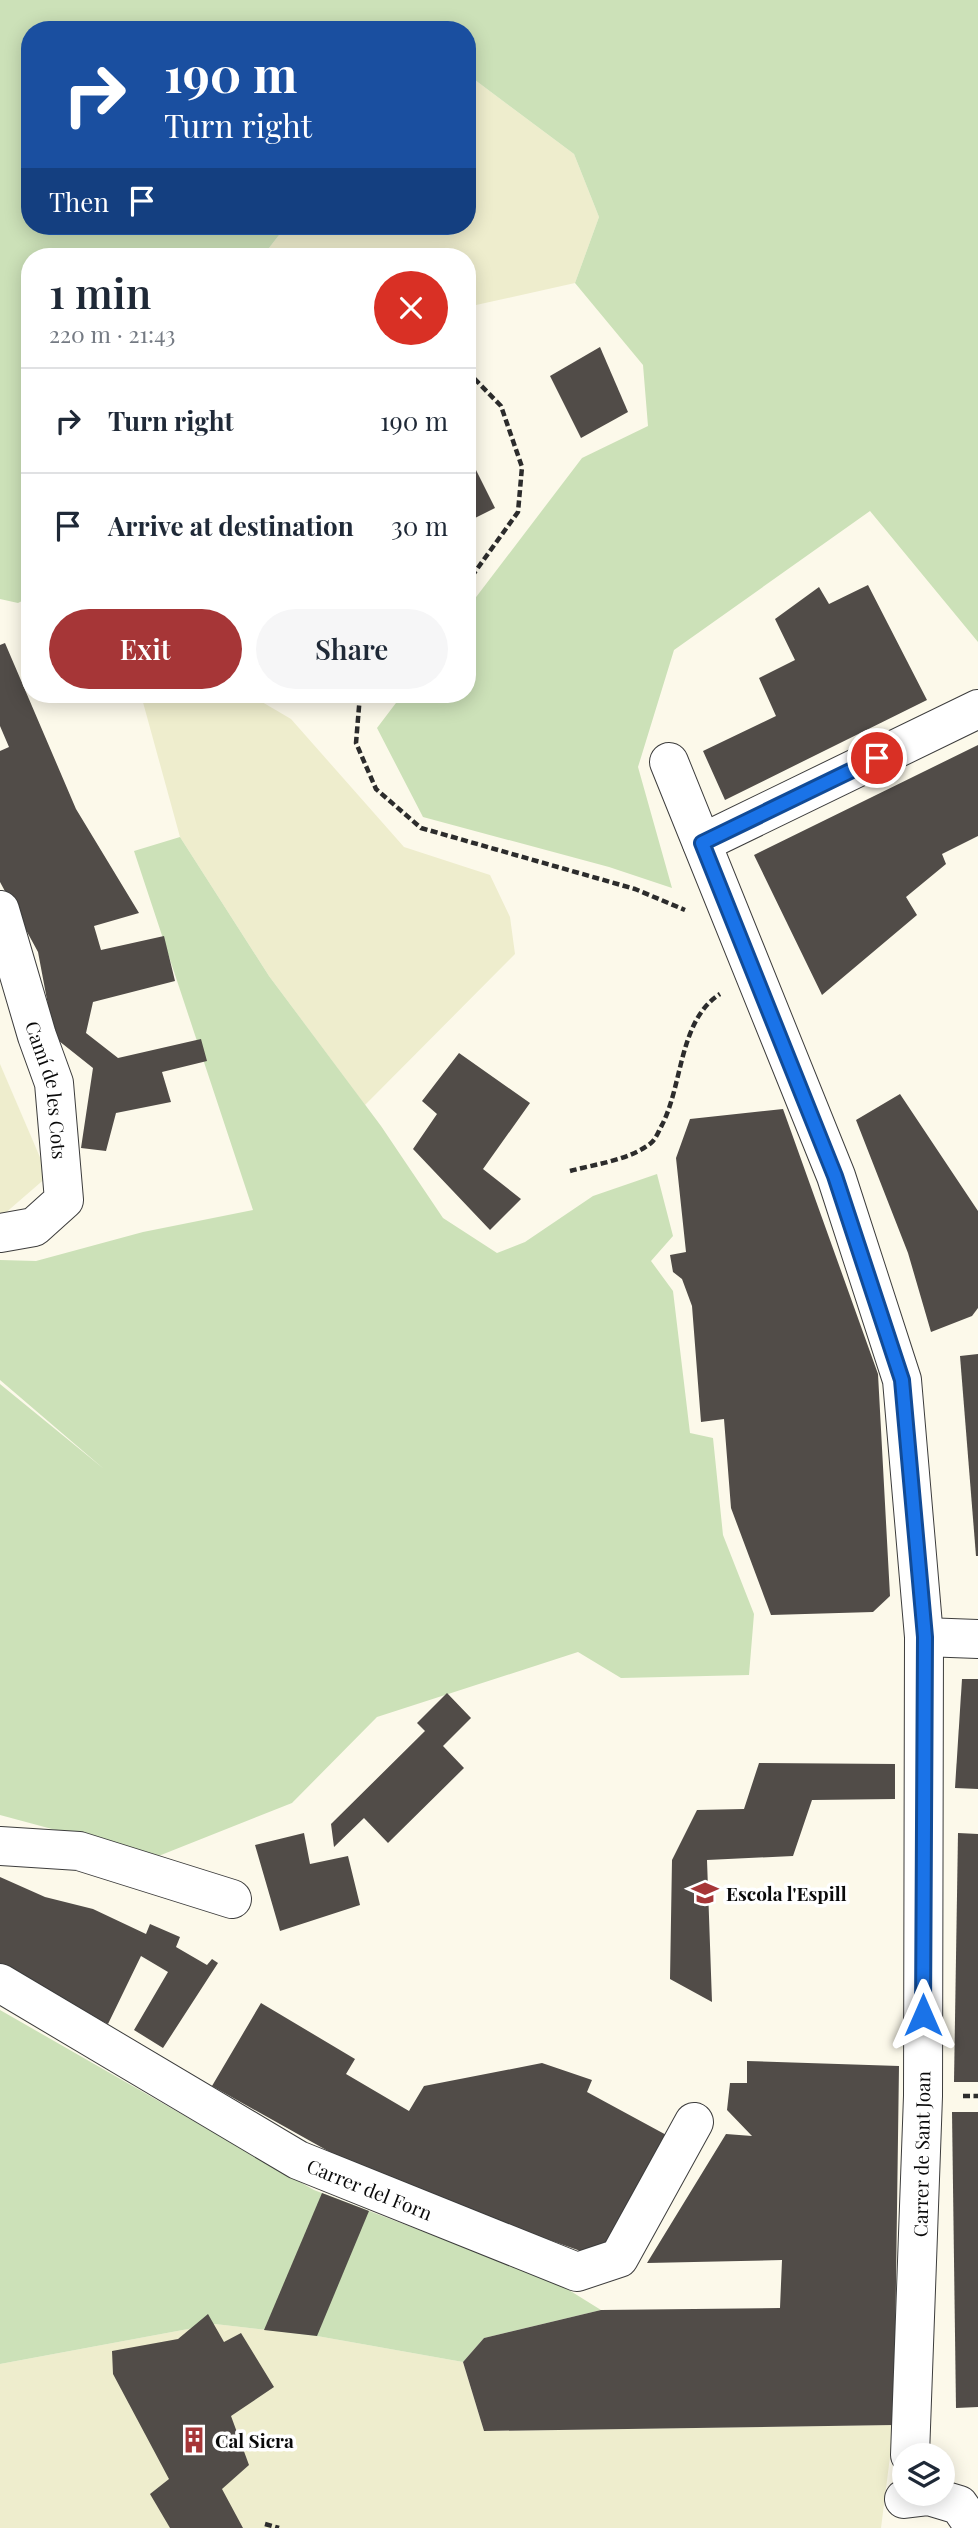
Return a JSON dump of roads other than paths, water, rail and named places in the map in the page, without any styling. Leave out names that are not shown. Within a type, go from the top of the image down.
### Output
[{"type":"street","points":[[702,843],[978,709]]},
{"type":"street","name":"Carrer de Sant Joan","points":[[669,762],[835,1176],[902,1380],[925,1637],[923,2096],[910,2443]]},
{"type":"street","name":"Camí de les Cots","points":[[0,910],[37,1037],[54,1083],[65,1200],[34,1227],[0,1233]]},
{"type":"street","points":[[925,1637],[978,1640]]},
{"type":"street","points":[[0,1846],[79,1851],[232,1899]]},
{"type":"street","name":"Carrer del Forn","points":[[0,1983],[298,2160],[577,2272],[620,2258],[694,2122]]},
{"type":"street","points":[[903,2507],[929,2496],[960,2505],[975,2528]]},
{"type":"place","name":"Escola l'Espill","points":[[705,1893]]},
{"type":"place","name":"Cal Sicra","points":[[194,2440]]}]
